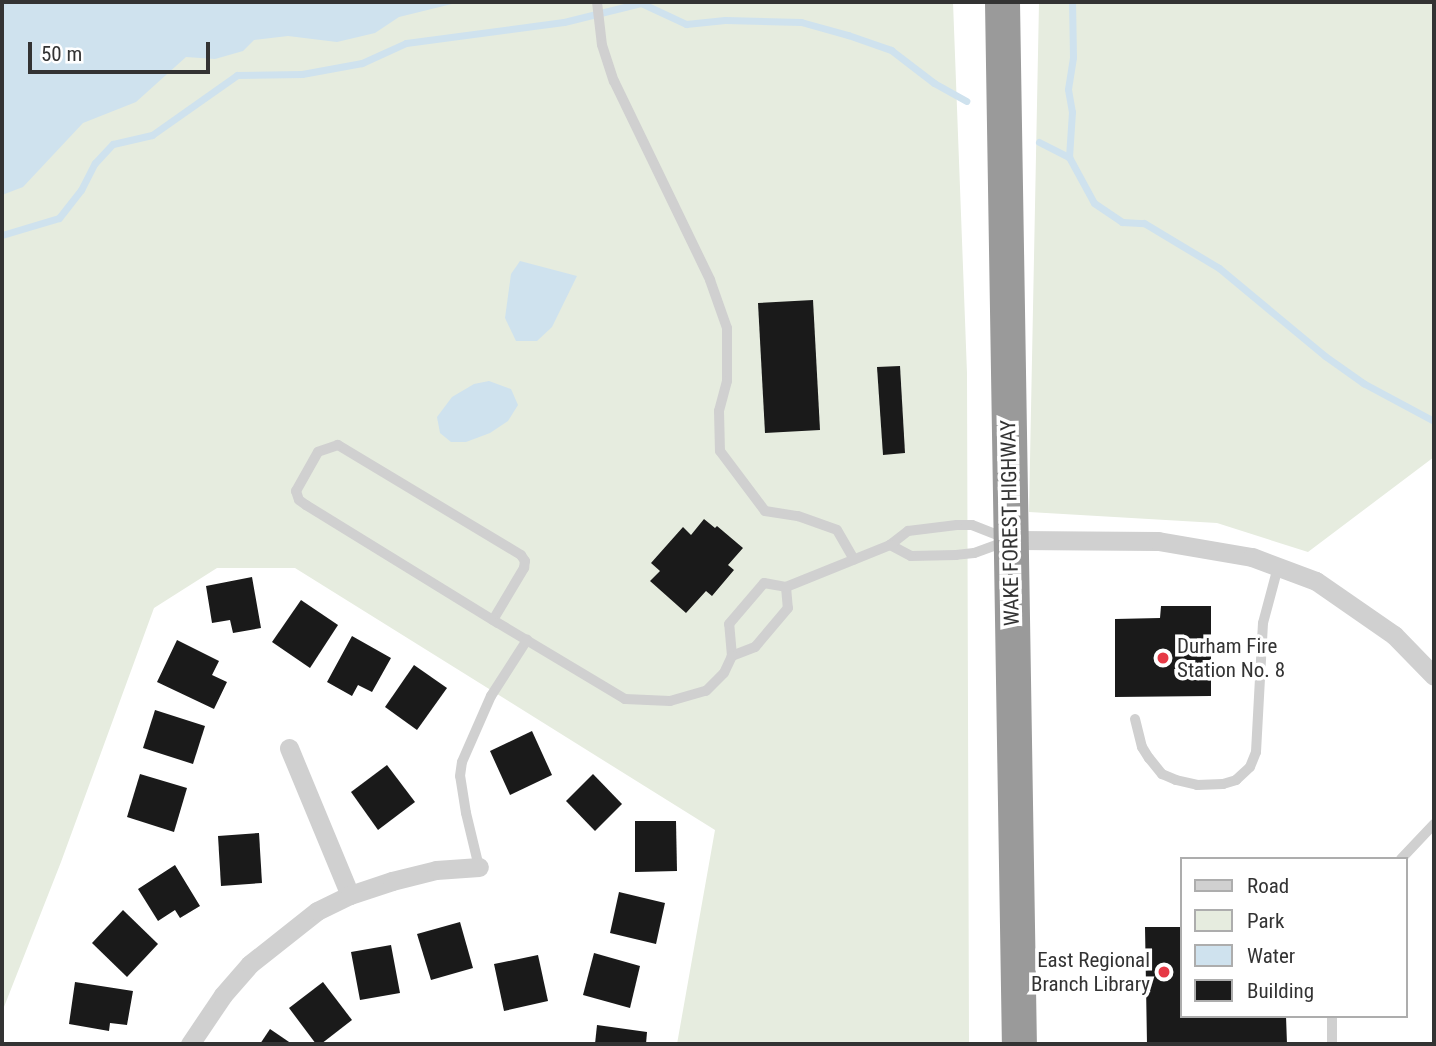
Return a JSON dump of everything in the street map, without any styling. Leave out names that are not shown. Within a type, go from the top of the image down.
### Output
[{"type":"highway","name":"WAKE FOREST HIGHWAY","points":[[1002,2],[1018,1044]]},
{"type":"street","points":[[1010,540],[1158,541],[1252,557],[1316,581],[1394,635],[1434,676]]},
{"type":"street","points":[[289,748],[350,895]]},
{"type":"street","points":[[190,1044],[223,995],[250,964],[317,911],[350,895],[436,870],[479,867]]},
{"type":"lane","points":[[597,2],[600,30],[614,81],[710,279],[727,328],[727,382],[719,411],[720,451],[765,511],[798,516],[837,530],[854,560]]},
{"type":"lane","points":[[494,620],[524,568],[525,561],[521,555],[338,445],[318,452],[296,491],[299,500],[494,620],[625,699],[645,702],[670,701],[706,691],[724,673],[732,656],[729,625],[764,583],[786,587],[890,545],[908,531],[972,525],[1010,540]]},
{"type":"lane","points":[[890,545],[911,556],[956,555],[974,553],[1010,540]]},
{"type":"lane","points":[[1135,719],[1142,747],[1149,758],[1162,774],[1176,780],[1197,786],[1223,784],[1236,780],[1250,767],[1256,752],[1263,623],[1278,567]]},
{"type":"lane","points":[[732,656],[755,647],[788,608],[786,587]]},
{"type":"lane","points":[[479,867],[460,776],[462,762],[491,696],[527,640]]},
{"type":"lane","points":[[1403,857],[1434,824]]},
{"type":"lane","points":[[1332,1018],[1332,1044]]},
{"type":"green space","points":[[2,2],[953,2],[967,373],[969,1044],[677,1044],[715,830],[295,568],[217,568],[154,608],[61,862],[2,1012]]},
{"type":"green space","points":[[1039,2],[1434,2],[1434,457],[1308,552],[1217,523],[1029,512]]},
{"type":"water","points":[[2,2],[460,2],[399,17],[375,33],[337,42],[288,36],[254,40],[243,51],[215,59],[186,57],[136,102],[83,123],[23,187],[2,195]]},
{"type":"water","points":[[520,261],[577,276],[552,327],[537,341],[516,341],[505,318],[511,274]]},
{"type":"water","points":[[489,381],[511,389],[518,405],[508,421],[490,433],[466,442],[451,442],[440,433],[437,417],[452,397],[474,384]]},
{"type":"building","points":[[813,300],[820,430],[765,433],[758,303]]},
{"type":"building","points":[[900,366],[905,453],[883,455],[877,367]]},
{"type":"building","points":[[704,519],[715,528],[717,526],[743,548],[728,565],[734,570],[712,596],[706,591],[686,613],[650,581],[660,571],[651,563],[683,527],[691,535]]},
{"type":"building","points":[[252,577],[261,628],[233,633],[230,620],[212,623],[206,586]]},
{"type":"building","points":[[301,600],[338,625],[310,668],[272,642]]},
{"type":"building","name":"Durham Fire Station No. 8","points":[[1161,606],[1211,606],[1211,696],[1115,697],[1115,619],[1160,618]]},
{"type":"building","points":[[352,636],[391,658],[372,692],[358,685],[352,696],[327,682]]},
{"type":"building","points":[[177,640],[219,661],[212,675],[227,682],[214,709],[157,682]]},
{"type":"building","points":[[414,665],[447,688],[417,730],[385,707]]},
{"type":"building","points":[[155,710],[205,726],[193,764],[143,748]]},
{"type":"building","points":[[532,731],[552,775],[510,795],[490,751]]},
{"type":"building","points":[[387,765],[415,802],[378,830],[351,792]]},
{"type":"building","points":[[140,774],[187,788],[174,832],[127,817]]},
{"type":"building","points":[[593,774],[622,804],[595,831],[566,801]]},
{"type":"building","points":[[635,821],[676,821],[677,871],[635,872]]},
{"type":"building","points":[[259,833],[262,883],[221,886],[218,836]]},
{"type":"building","points":[[175,865],[200,906],[180,918],[175,910],[158,921],[138,889]]},
{"type":"building","points":[[619,892],[665,903],[656,944],[610,933]]},
{"type":"building","points":[[123,910],[158,944],[127,977],[92,943]]},
{"type":"building","points":[[460,922],[473,968],[431,980],[417,934]]},
{"type":"building","name":"East Regional Branch Library","points":[[1145,927],[1180,927],[1180,1018],[1286,1018],[1287,1044],[1147,1044]]},
{"type":"building","points":[[391,945],[400,993],[360,1000],[351,952]]},
{"type":"building","points":[[594,953],[640,966],[630,1008],[583,995]]},
{"type":"building","points":[[538,955],[548,1001],[504,1011],[494,964]]},
{"type":"building","points":[[75,982],[133,991],[127,1025],[110,1023],[109,1031],[69,1024]]},
{"type":"building","points":[[323,982],[352,1020],[321,1044],[316,1044],[289,1008]]},
{"type":"building","points":[[597,1025],[647,1032],[646,1044],[595,1044]]},
{"type":"building","points":[[270,1029],[292,1044],[260,1044]]},
{"type":"waterway","points":[[1069,157],[1072,112],[1068,89],[1073,57],[1072,2]]},
{"type":"waterway","points":[[2,235],[59,218],[81,190],[95,163],[113,144],[152,135],[237,75],[302,74],[362,63],[406,43],[564,22],[641,3],[686,24],[725,20],[801,22],[848,35],[891,50],[934,83],[966,101]]},
{"type":"waterway","points":[[1039,142],[1069,157],[1094,203],[1122,222],[1144,223],[1219,268],[1325,356],[1363,383],[1434,421]]},
{"type":"place","name":"Durham Fire Station No. 8","points":[[1163,658]]},
{"type":"place","name":"East Regional Branch Library","points":[[1164,972]]}]
